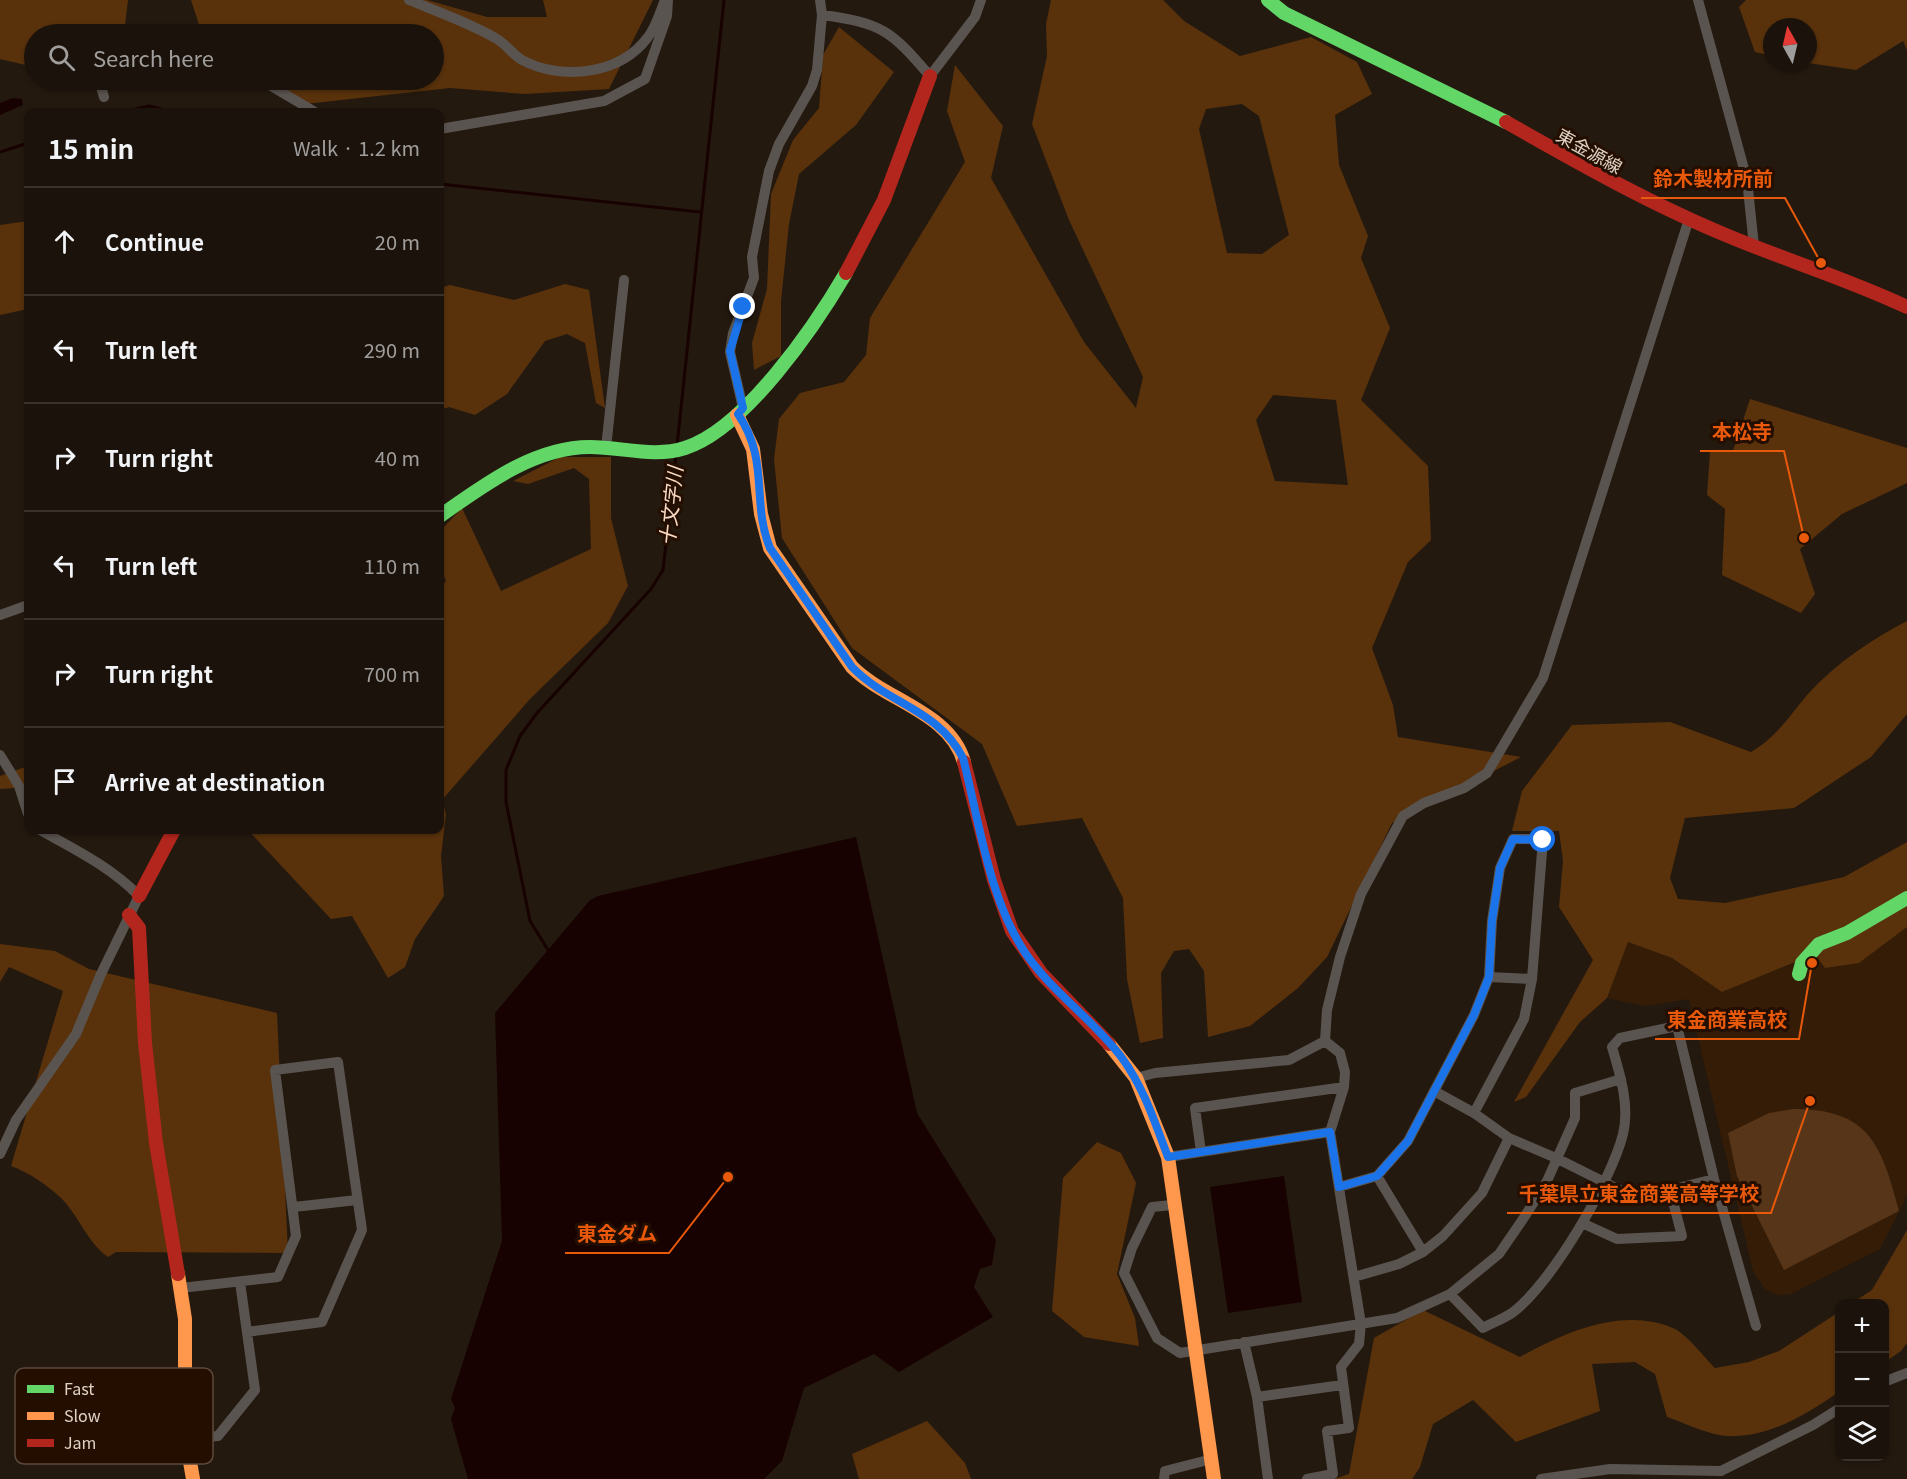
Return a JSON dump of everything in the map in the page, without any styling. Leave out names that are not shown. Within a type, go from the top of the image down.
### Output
[{"type":"street","points":[[409,0],[500,40],[520,59],[577,73],[598,69],[634,51],[648,37],[667,0]]},
{"type":"street","points":[[444,128],[604,101],[618,96],[645,79],[667,16],[667,0]]},
{"type":"street","points":[[820,0],[822,15],[817,70],[812,86],[779,144],[769,171],[752,257],[754,278],[733,333],[730,351],[740,411],[758,461],[764,534],[770,548],[852,667],[867,682],[935,721],[954,740],[963,758],[994,880],[1012,931],[1041,973],[1103,1036],[1136,1078],[1168,1157],[1172,1205],[1214,1479]]},
{"type":"street","points":[[444,514],[511,472],[550,453],[581,447],[671,451],[693,445],[712,434],[740,411],[790,357],[833,298],[877,215],[930,76],[975,17],[981,0]]},
{"type":"street","name":"東金源線","points":[[1267,0],[1284,13],[1498,118],[1577,164],[1689,219],[1875,292],[1907,307]]},
{"type":"street","points":[[1698,0],[1747,180],[1754,246]]},
{"type":"street","points":[[822,15],[859,20],[891,34],[930,76]]},
{"type":"street","points":[[102,90],[104,97]]},
{"type":"street","points":[[278,90],[308,108]]},
{"type":"street","points":[[1325,1041],[1327,1010],[1340,957],[1361,894],[1403,816],[1424,803],[1464,788],[1487,773],[1543,678],[1689,219]]},
{"type":"street","points":[[606,448],[624,279]]},
{"type":"street","points":[[0,615],[24,606]]},
{"type":"street","points":[[0,755],[19,786],[24,802]]},
{"type":"street","points":[[47,834],[92,858],[125,882],[138,896]]},
{"type":"street","points":[[0,1154],[16,1120],[76,1034],[138,896],[172,834]]},
{"type":"street","points":[[1339,1187],[1377,1176],[1408,1141],[1474,1015],[1489,977],[1492,921],[1500,868],[1513,839],[1543,840],[1532,979],[1524,1019],[1474,1113]]},
{"type":"street","points":[[1799,974],[1802,963],[1819,944],[1847,933],[1907,898]]},
{"type":"street","points":[[129,915],[139,928],[145,1043],[156,1143],[181,1288],[185,1368]]},
{"type":"street","points":[[1489,977],[1532,979]]},
{"type":"street","points":[[1450,1294],[1483,1328],[1512,1312],[1552,1269],[1604,1182],[1623,1133],[1624,1108],[1621,1079],[1612,1047],[1620,1038],[1677,1026],[1714,1179],[1756,1326]]},
{"type":"street","points":[[1136,1078],[1155,1073],[1289,1060],[1325,1041]]},
{"type":"street","points":[[1307,1479],[1333,1474],[1327,1431],[1349,1428],[1341,1367],[1359,1344],[1361,1323],[1330,1132],[1344,1087],[1345,1072],[1340,1053],[1325,1041]]},
{"type":"street","points":[[181,1288],[278,1277],[296,1236],[275,1071],[338,1062],[362,1230],[322,1322],[247,1332]]},
{"type":"street","points":[[1172,1205],[1152,1207],[1132,1248],[1124,1273],[1157,1338],[1179,1353],[1397,1318],[1450,1294],[1499,1254],[1547,1181],[1575,1118],[1575,1093],[1621,1079]]},
{"type":"street","points":[[1201,1152],[1195,1108],[1344,1087]]},
{"type":"street","points":[[1434,1091],[1474,1113],[1509,1138],[1556,1158],[1626,1193],[1650,1196],[1714,1179]]},
{"type":"street","points":[[1168,1157],[1330,1132]]},
{"type":"street","points":[[1354,1277],[1399,1264],[1423,1252],[1443,1236],[1482,1193],[1509,1138]]},
{"type":"street","points":[[1377,1176],[1423,1252]]},
{"type":"street","points":[[1582,1222],[1617,1239],[1682,1236],[1670,1190]]},
{"type":"street","points":[[294,1207],[357,1200]]},
{"type":"street","points":[[213,1436],[218,1436],[255,1390],[240,1281]]},
{"type":"street","points":[[1244,1342],[1257,1397],[1268,1479]]},
{"type":"street","points":[[1889,1380],[1907,1373]]},
{"type":"street","points":[[1257,1397],[1342,1385]]},
{"type":"street","points":[[1541,1479],[1610,1470],[1721,1475],[1835,1411]]},
{"type":"street","points":[[1164,1479],[1165,1471],[1212,1459]]},
{"type":"street","points":[[190,1464],[193,1479]]},
{"type":"shaded area","points":[[0,0],[128,0],[125,24],[24,24],[24,65],[0,59]]},
{"type":"shaded area","points":[[191,0],[427,0],[487,17],[547,17],[543,0],[653,0],[609,89],[525,94],[444,89],[444,24],[199,24]]},
{"type":"shaded area","points":[[1051,0],[1163,0],[1184,21],[1240,56],[1311,37],[1357,62],[1372,94],[1335,115],[1339,165],[1368,236],[1361,258],[1390,328],[1361,400],[1428,466],[1431,540],[1408,562],[1372,648],[1393,705],[1398,737],[1521,757],[1392,823],[1327,957],[1298,988],[1250,1026],[1208,1037],[1204,971],[1189,949],[1174,951],[1161,973],[1163,1038],[1140,1043],[1127,979],[1123,898],[1082,818],[1017,826],[982,744],[852,648],[782,538],[774,459],[779,419],[800,393],[844,382],[866,355],[870,318],[965,162],[947,111],[955,65],[1003,126],[991,178],[1084,342],[1136,408],[1143,377],[1069,220],[1032,124],[1047,56],[1046,24]],"holes":[[[1242,104],[1259,116],[1289,235],[1262,254],[1227,253],[1199,129],[1206,109]],[[1273,395],[1336,400],[1348,485],[1275,481],[1256,420]]]},
{"type":"shaded area","points":[[1746,0],[1907,0],[1907,50],[1903,41],[1856,70],[1817,64],[1817,18],[1763,18],[1763,54],[1755,52],[1739,7]]},
{"type":"shaded area","points":[[839,27],[894,72],[856,125],[799,174],[789,224],[781,301],[781,356],[754,370],[752,343],[767,289],[771,194],[793,140],[819,108],[823,55]]},
{"type":"shaded area","points":[[282,90],[432,90],[305,104]]},
{"type":"shaded area","points":[[13,98],[22,99],[23,105],[0,115],[0,103]]},
{"type":"shaded area","points":[[24,222],[24,310],[0,315],[0,225]]},
{"type":"shaded area","points":[[565,284],[589,290],[605,408],[596,403],[585,343],[567,334],[545,341],[507,394],[475,415],[449,407],[444,409],[444,287],[450,285],[514,300]]},
{"type":"shaded area","points":[[1750,399],[1907,448],[1907,483],[1842,514],[1800,549],[1815,594],[1801,613],[1722,575],[1725,509],[1707,495],[1710,452],[1733,451]]},
{"type":"shaded area","points":[[560,457],[611,457],[611,518],[628,586],[608,623],[530,699],[444,798],[444,583],[446,581],[444,576],[444,527],[462,508],[501,591],[591,549],[589,479],[574,468],[528,484],[513,481]]},
{"type":"shaded area","points":[[1907,621],[1907,714],[1871,757],[1794,808],[1685,818],[1670,878],[1678,899],[1725,903],[1844,877],[1907,842],[1907,927],[1859,963],[1825,968],[1815,954],[1722,992],[1672,958],[1628,942],[1607,998],[1580,1022],[1526,1097],[1514,1102],[1593,960],[1559,907],[1563,861],[1559,831],[1512,831],[1522,791],[1572,725],[1670,722],[1751,752],[1775,733],[1830,672],[1867,644]]},
{"type":"shaded area","points":[[24,767],[24,787],[0,789],[0,776]]},
{"type":"shaded area","points":[[444,807],[446,814],[444,831]]},
{"type":"shaded area","points":[[252,834],[444,834],[441,856],[444,896],[415,939],[405,967],[388,978],[352,916],[331,919]]},
{"type":"shaded area","points":[[856,837],[917,1113],[996,1240],[992,1265],[980,1269],[974,1287],[993,1317],[899,1372],[874,1354],[804,1388],[782,1461],[764,1479],[468,1479],[451,1419],[455,1408],[451,1399],[502,1241],[495,1013],[590,900],[598,896]]},
{"type":"shaded area","points":[[1907,927],[1907,1196],[1880,1249],[1791,1294],[1777,1295],[1765,1289],[1753,1271],[1689,999],[1645,1006],[1607,998],[1628,942],[1672,958],[1722,992],[1816,954],[1859,963]]},
{"type":"shaded area","points":[[0,944],[55,951],[89,969],[277,1013],[288,1253],[116,1252],[108,1257],[94,1244],[62,1199],[38,1180],[11,1166],[63,991],[9,967],[0,982]]},
{"type":"shaded area","points":[[1793,1109],[1819,1111],[1840,1116],[1856,1124],[1868,1135],[1886,1167],[1899,1211],[1784,1270],[1737,1176],[1728,1133],[1769,1113]]},
{"type":"shaded area","points":[[1097,1142],[1121,1153],[1136,1183],[1117,1274],[1135,1318],[1139,1346],[1084,1337],[1052,1311],[1063,1178]]},
{"type":"shaded area","points":[[1284,1176],[1302,1302],[1228,1313],[1210,1187]]},
{"type":"shaded area","points":[[1907,1230],[1907,1343],[1901,1351],[1889,1359],[1889,1299],[1858,1299],[1872,1290]]},
{"type":"shaded area","points":[[1423,1310],[1520,1357],[1576,1331],[1615,1321],[1635,1320],[1655,1323],[1680,1332],[1715,1368],[1749,1362],[1779,1351],[1835,1315],[1835,1395],[1779,1426],[1762,1432],[1728,1436],[1711,1433],[1667,1417],[1655,1374],[1635,1362],[1592,1364],[1600,1411],[1516,1442],[1473,1400],[1433,1424],[1420,1467],[1412,1479],[1334,1479],[1349,1474],[1374,1338]]},
{"type":"shaded area","points":[[927,1421],[965,1463],[971,1479],[859,1479],[852,1454]]},
{"type":"waterway","name":"十文字川","points":[[677,446],[724,0]]},
{"type":"waterway","points":[[140,108],[149,106],[157,108]]},
{"type":"waterway","points":[[0,152],[24,144]]},
{"type":"waterway","points":[[444,184],[700,212]]},
{"type":"waterway","name":"十文字川","points":[[548,950],[530,921],[506,802],[506,770],[520,736],[537,713],[651,589],[663,570],[676,455]]},
{"type":"traffic: fast","points":[[1268,0],[1284,13],[1506,122]]},
{"type":"traffic: fast","points":[[444,513],[510,470],[549,453],[590,447],[673,451],[708,437],[731,420],[776,373],[816,320],[846,273]]},
{"type":"traffic: fast","points":[[1799,974],[1802,963],[1819,944],[1847,933],[1907,898]]},
{"type":"traffic: slow","points":[[737,415],[753,449],[761,514],[770,548],[852,667],[866,679],[931,719],[957,745],[964,762]]},
{"type":"traffic: slow","points":[[1109,1044],[1136,1078],[1168,1157],[1214,1479]]},
{"type":"traffic: slow","points":[[178,1274],[185,1319],[185,1368]]},
{"type":"traffic: slow","points":[[190,1464],[193,1479]]},
{"type":"traffic: jam","points":[[846,273],[884,200],[930,76]]},
{"type":"traffic: jam","points":[[1506,122],[1590,169],[1704,226],[1907,307]]},
{"type":"traffic: jam","points":[[964,762],[994,880],[1012,931],[1041,973],[1109,1044]]},
{"type":"traffic: jam","points":[[139,896],[172,834]]},
{"type":"traffic: jam","points":[[129,915],[139,928],[145,1043],[156,1143],[178,1274]]},
{"type":"place","name":"鈴木製材所前","points":[[1821,263]]},
{"type":"place","name":"本松寺","points":[[1804,538]]},
{"type":"place","name":"東金商業高校","points":[[1812,963]]},
{"type":"place","name":"千葉県立東金商業高等学校","points":[[1810,1101]]},
{"type":"place","name":"東金ダム","points":[[728,1177]]},
{"type":"route","points":[[743,307],[733,333],[730,351],[743,408],[738,414],[754,447],[758,461],[764,534],[770,548],[785,573],[852,667],[867,682],[935,721],[954,740],[963,758],[994,880],[1012,931],[1041,973],[1121,1056],[1139,1083],[1168,1157],[1246,1147],[1330,1132],[1339,1187],[1377,1176],[1408,1141],[1474,1015],[1489,977],[1492,921],[1500,868],[1513,839],[1543,840]]}]
